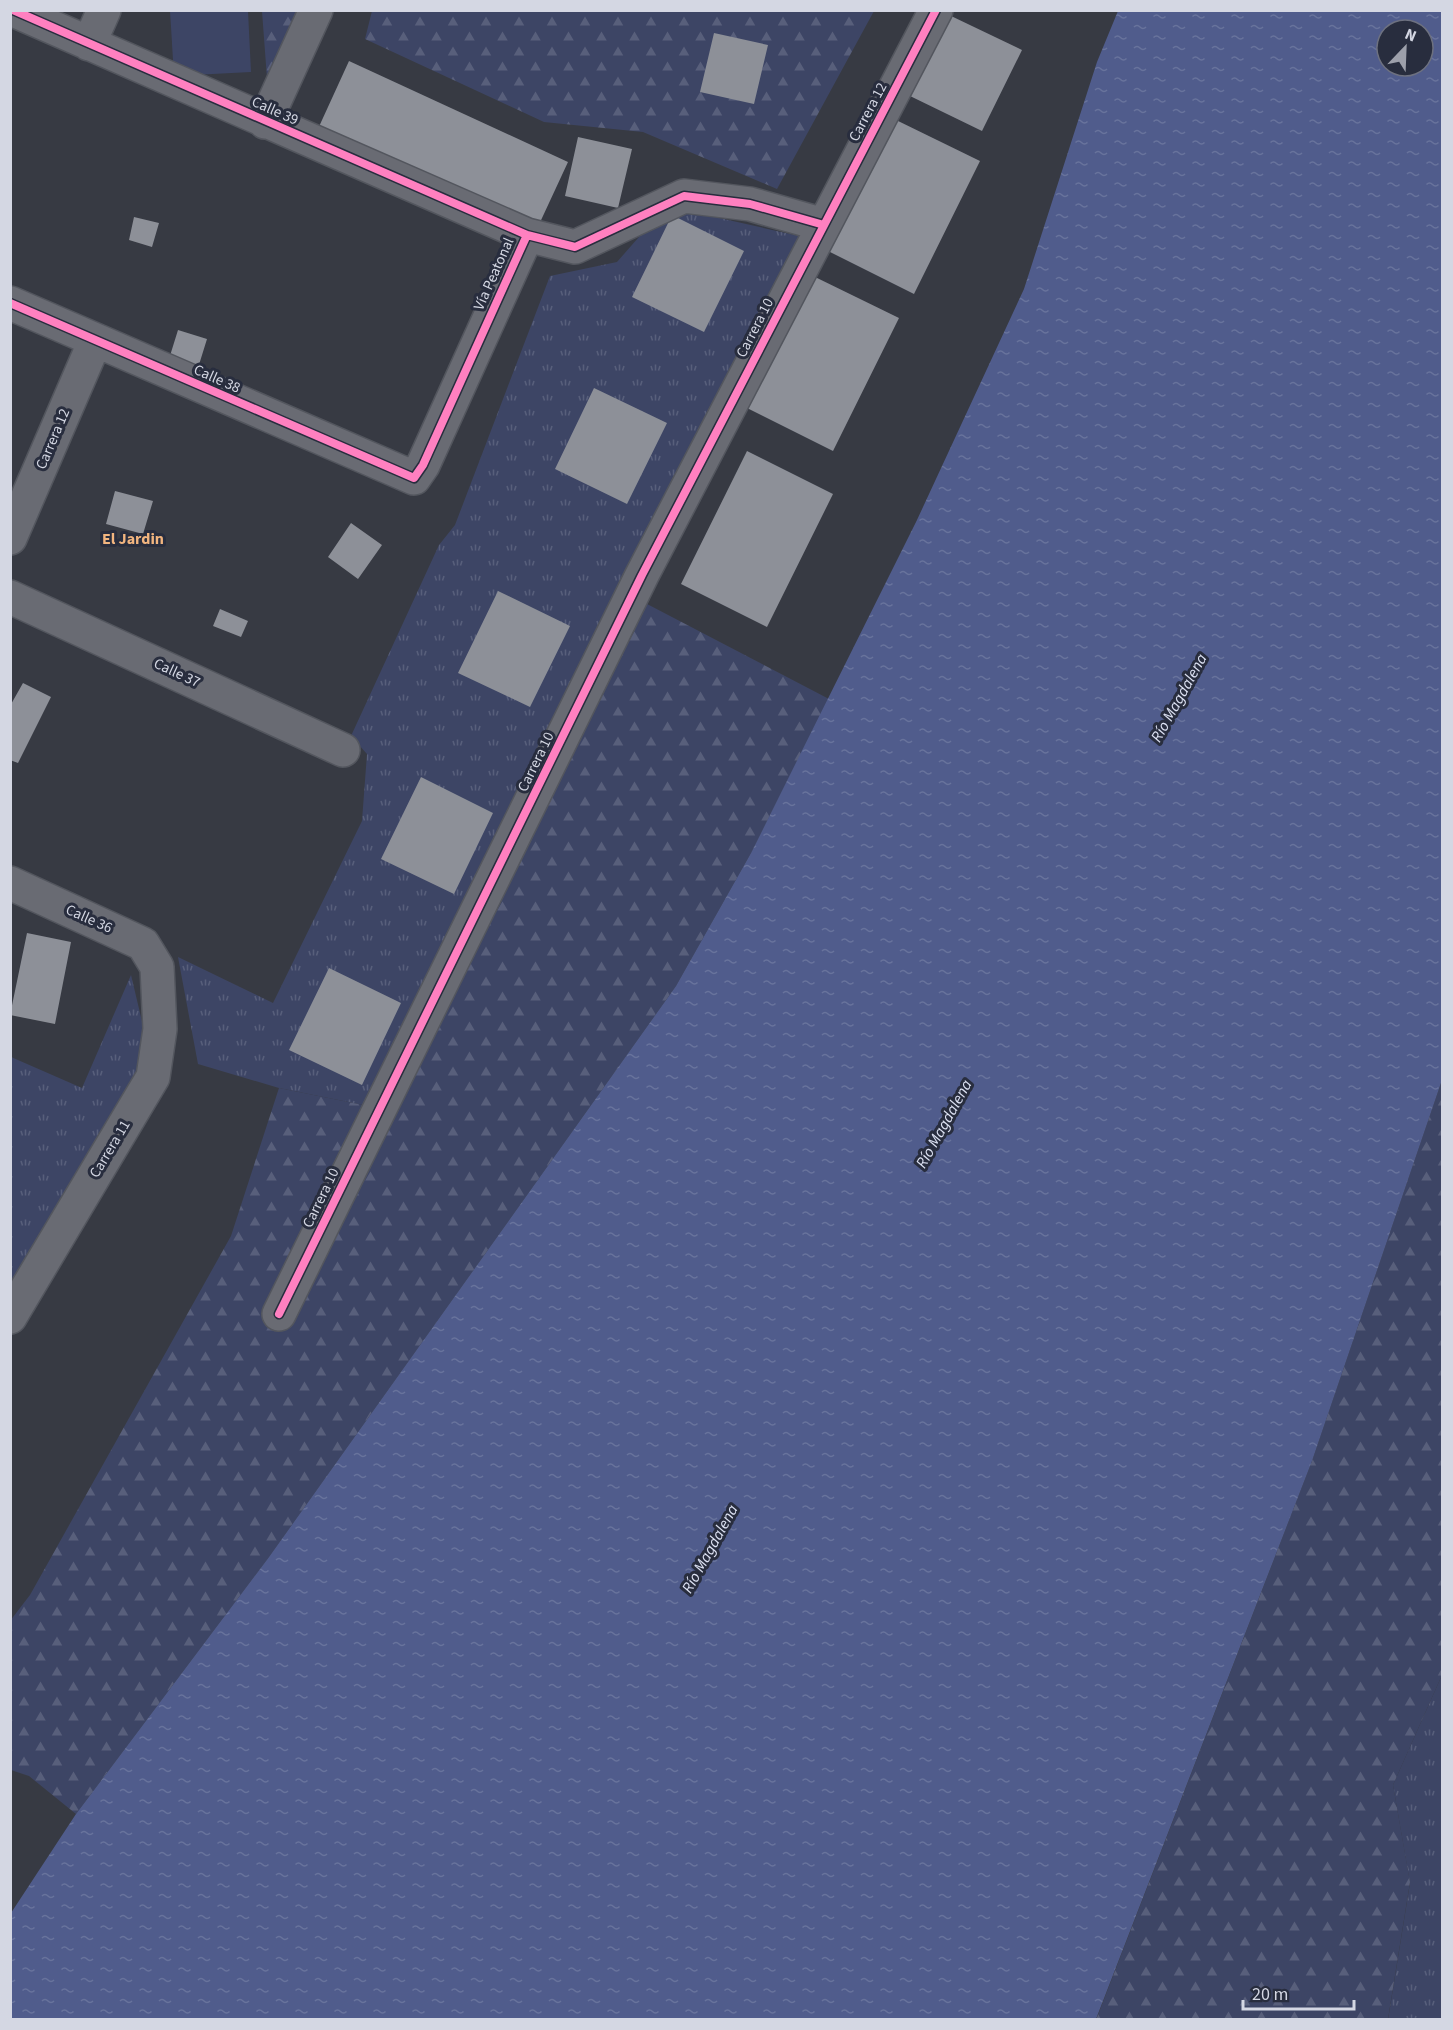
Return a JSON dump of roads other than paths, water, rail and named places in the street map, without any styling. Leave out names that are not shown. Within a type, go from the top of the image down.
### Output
[{"type":"street","name":"Calle 39","points":[[13,10],[527,235]]},
{"type":"street","points":[[89,44],[104,10]]},
{"type":"street","points":[[265,122],[316,10]]},
{"type":"street","name":"Carrera 12","points":[[824,225],[936,10]]},
{"type":"street","name":"Vía Peatonal","points":[[414,478],[423,465],[527,235],[575,247],[684,196],[750,204],[824,225]]},
{"type":"street","name":"Carrera 10","points":[[279,1314],[642,575],[824,225]]},
{"type":"street","name":"Calle 38","points":[[10,303],[414,478]]},
{"type":"street","name":"Carrera 12","points":[[10,538],[95,341]]},
{"type":"street","name":"Calle 37","points":[[10,597],[343,750]]},
{"type":"street","name":"Calle 36","points":[[10,883],[143,944],[157,968]]},
{"type":"street","name":"Carrera 11","points":[[10,1317],[153,1077],[160,1029],[157,968]]},
{"type":"water","name":"Río Magdalena","points":[[1118,11],[1442,11],[1442,1080],[1312,1461],[1096,2019],[11,2019],[11,1913],[76,1814],[269,1557],[676,986],[751,853],[917,520],[1024,289],[1097,62]]},
{"type":"district","name":"El Jardin","points":[[133,539]]}]
